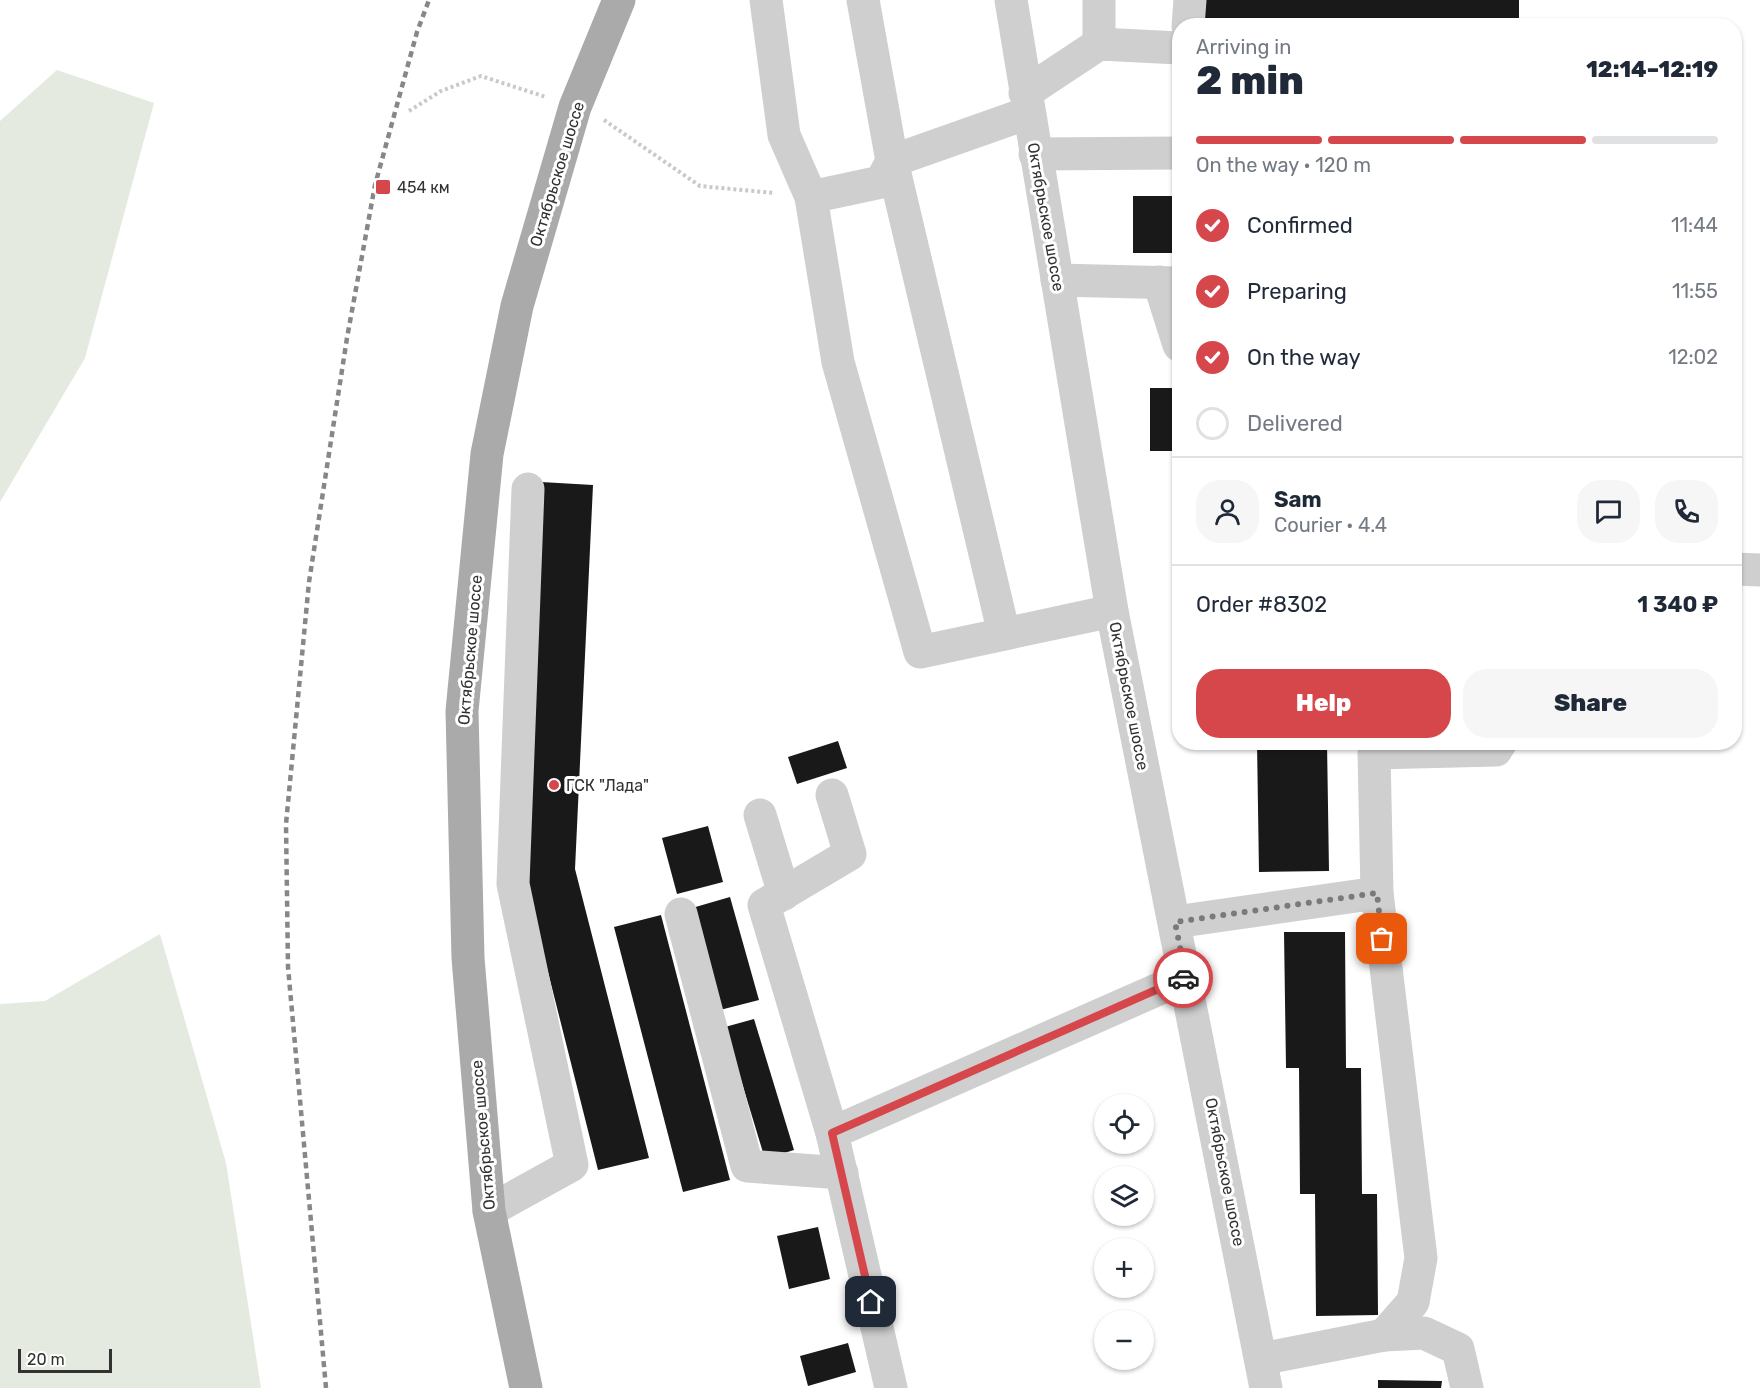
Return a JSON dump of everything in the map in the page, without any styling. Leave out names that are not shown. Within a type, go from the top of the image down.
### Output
[{"type":"main road","name":"Октябрьское шоссе","points":[[526,1388],[489,1211],[468,958],[462,711],[487,454],[520,295],[575,108],[619,0]]},
{"type":"street","points":[[765,0],[784,135],[811,197],[838,362],[920,652],[1112,611]]},
{"type":"street","points":[[863,0],[892,161],[1004,634]]},
{"type":"street","name":"Октябрьское шоссе","points":[[1011,0],[1112,611],[1264,1374]]},
{"type":"street","points":[[1099,0],[1100,44]]},
{"type":"street","points":[[1189,18],[1190,0]]},
{"type":"street","points":[[811,197],[881,182],[892,161],[1027,103],[1100,44],[1172,48]]},
{"type":"street","points":[[1035,154],[1172,153]]},
{"type":"street","points":[[1057,280],[1169,283],[1172,302]]},
{"type":"street","points":[[489,1211],[572,1165],[513,884],[528,489]]},
{"type":"street","points":[[1742,569],[1760,570]]},
{"type":"street","points":[[1384,1335],[1413,1302],[1420,1258],[1377,893],[1374,753],[1496,750]]},
{"type":"street","points":[[832,795],[850,854],[764,905],[832,1133],[891,1388]]},
{"type":"street","points":[[760,815],[784,894]]},
{"type":"street","points":[[1175,922],[1377,893]]},
{"type":"street","points":[[681,914],[747,1166],[842,1173]]},
{"type":"street","points":[[832,1133],[1186,977]]},
{"type":"street","points":[[1264,1374],[1384,1335],[1424,1333],[1458,1349],[1467,1388]]},
{"type":"path","points":[[409,111],[441,91],[481,76],[546,97]]},
{"type":"path","points":[[598,116],[700,186],[811,197]]},
{"type":"shaded area","points":[[57,70],[154,103],[85,358],[0,502],[0,121]]},
{"type":"shaded area","points":[[160,934],[226,1163],[261,1388],[0,1388],[0,1004],[45,1001]]},
{"type":"building","points":[[1200,0],[1519,0],[1519,18],[1200,18]]},
{"type":"building","points":[[1133,196],[1172,196],[1172,253],[1133,253]]},
{"type":"building","points":[[1150,388],[1172,388],[1172,451],[1150,451]]},
{"type":"building","name":"ГСК \"Лада\"","points":[[541,482],[593,485],[575,869],[649,1158],[598,1170],[525,881]]},
{"type":"building","points":[[838,741],[847,768],[797,784],[788,757]]},
{"type":"building","points":[[1257,750],[1327,750],[1329,871],[1259,872]]},
{"type":"building","points":[[708,826],[723,882],[677,894],[662,838]]},
{"type":"building","points":[[730,897],[759,1000],[720,1010],[692,908]]},
{"type":"building","points":[[661,915],[730,1180],[683,1192],[614,927]]},
{"type":"building","points":[[1284,932],[1345,932],[1346,1068],[1361,1068],[1362,1194],[1377,1194],[1378,1315],[1316,1316],[1315,1194],[1300,1194],[1299,1068],[1286,1068]]},
{"type":"building","points":[[754,1019],[794,1150],[765,1159],[725,1027]]},
{"type":"building","points":[[818,1227],[830,1279],[789,1289],[777,1236]]},
{"type":"building","points":[[848,1343],[856,1372],[808,1386],[800,1356]]},
{"type":"building","points":[[1378,1380],[1442,1381],[1441,1388],[1378,1388]]},
{"type":"railway","points":[[326,1388],[288,967],[286,824],[309,582],[347,338],[375,185],[417,32],[429,0]]},
{"type":"way so far","points":[[1183,978],[1186,977],[1175,922],[1377,893],[1382,939]]},
{"type":"place","name":"454 км","points":[[383,187]]},
{"type":"place","name":"ГСК \"Лада\"","points":[[554,785]]},
{"type":"route","points":[[871,1302],[832,1133],[1183,978]]}]
